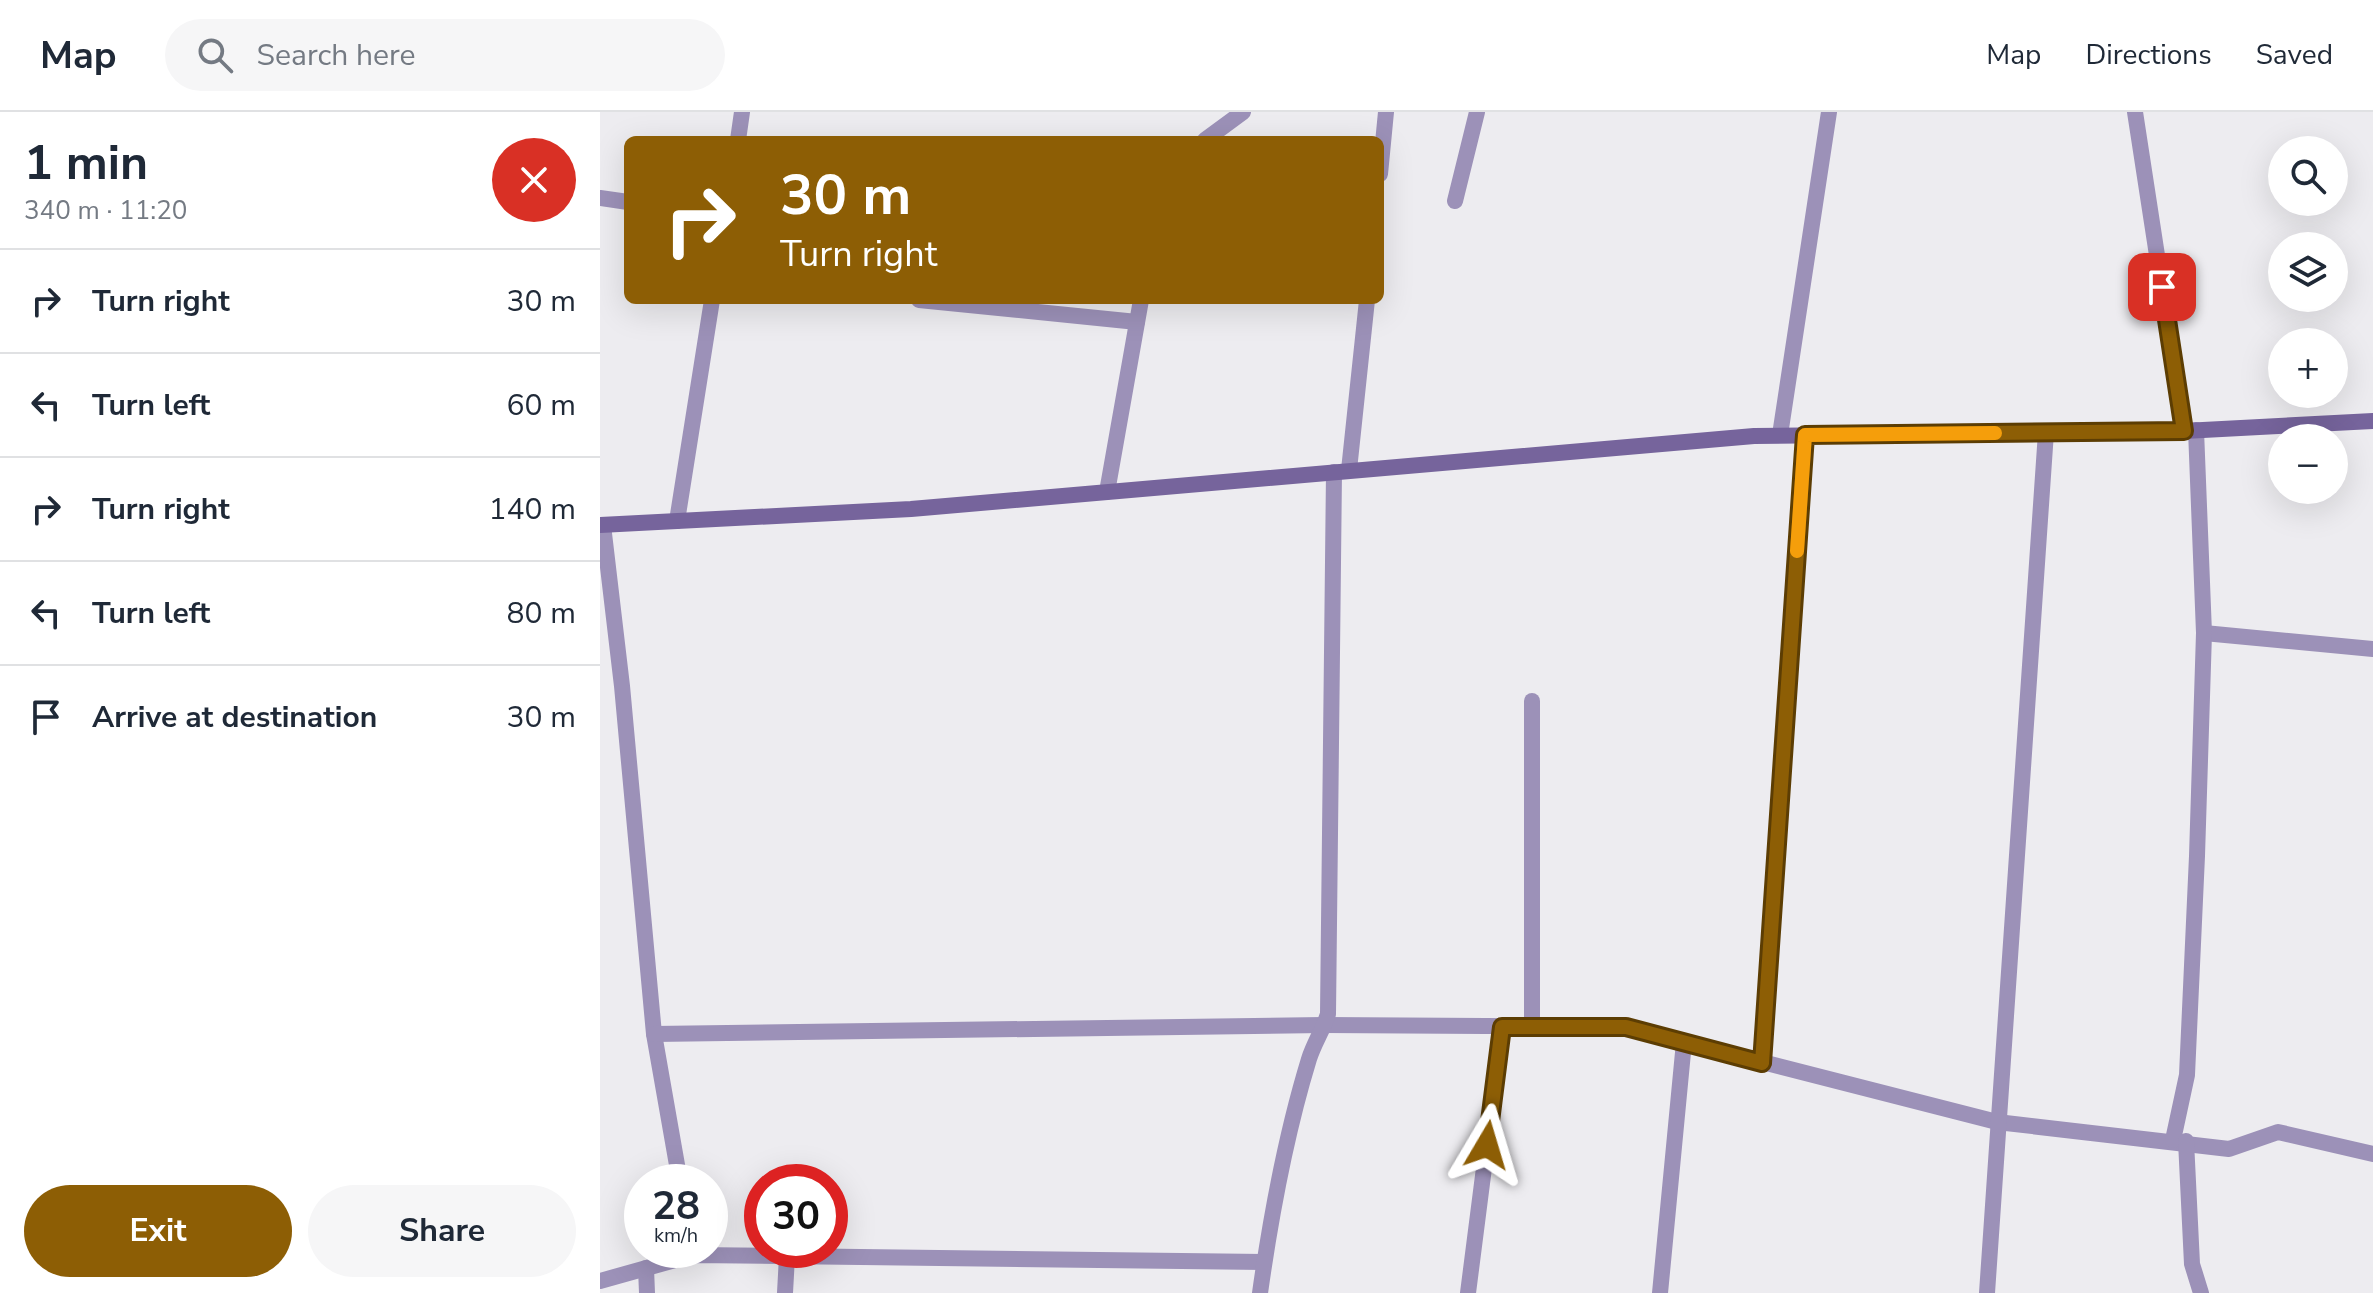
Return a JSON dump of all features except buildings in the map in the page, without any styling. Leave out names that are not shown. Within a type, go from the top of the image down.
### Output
[{"type":"street","points":[[739,136],[742,112]]},
{"type":"street","points":[[1210,136],[1243,112]]},
{"type":"street","points":[[1384,136],[1386,112]]},
{"type":"street","points":[[1455,201],[1477,112]]},
{"type":"street","points":[[1780,435],[1829,112]]},
{"type":"street","points":[[2135,112],[2190,430],[2204,633],[2187,1075],[2179,1140],[2192,1264],[2201,1293]]},
{"type":"street","points":[[600,198],[624,201]]},
{"type":"street","points":[[677,521],[711,304]]},
{"type":"street","points":[[959,304],[1137,322]]},
{"type":"street","points":[[1107,492],[1140,304]]},
{"type":"street","points":[[1260,1293],[1264,1262],[1310,1056],[1328,1014],[1342,471],[1366,304]]},
{"type":"street","points":[[677,1164],[654,1034],[622,686],[601,525],[911,509],[1780,435],[2190,430],[2373,421]]},
{"type":"street","points":[[1987,1293],[2046,432]]},
{"type":"street","points":[[1762,1063],[1805,435]]},
{"type":"street","points":[[2204,633],[2373,649]]},
{"type":"street","points":[[1532,701],[1532,1028]]},
{"type":"street","points":[[654,1034],[1324,1025],[1626,1027],[1997,1122],[2179,1140],[2229,1149],[2278,1132],[2373,1154]]},
{"type":"street","points":[[1468,1293],[1502,1027]]},
{"type":"street","points":[[1660,1293],[1684,1042]]},
{"type":"street","points":[[848,1257],[1264,1262]]},
{"type":"street","points":[[600,1281],[646,1268],[647,1293]]},
{"type":"street","points":[[785,1293],[786,1268]]},
{"type":"slow traffic","points":[[1797,551],[1805,435],[1995,433]]},
{"type":"route","points":[[1487,1145],[1502,1027],[1626,1027],[1762,1063],[1805,435],[2184,431],[2162,287]]}]
